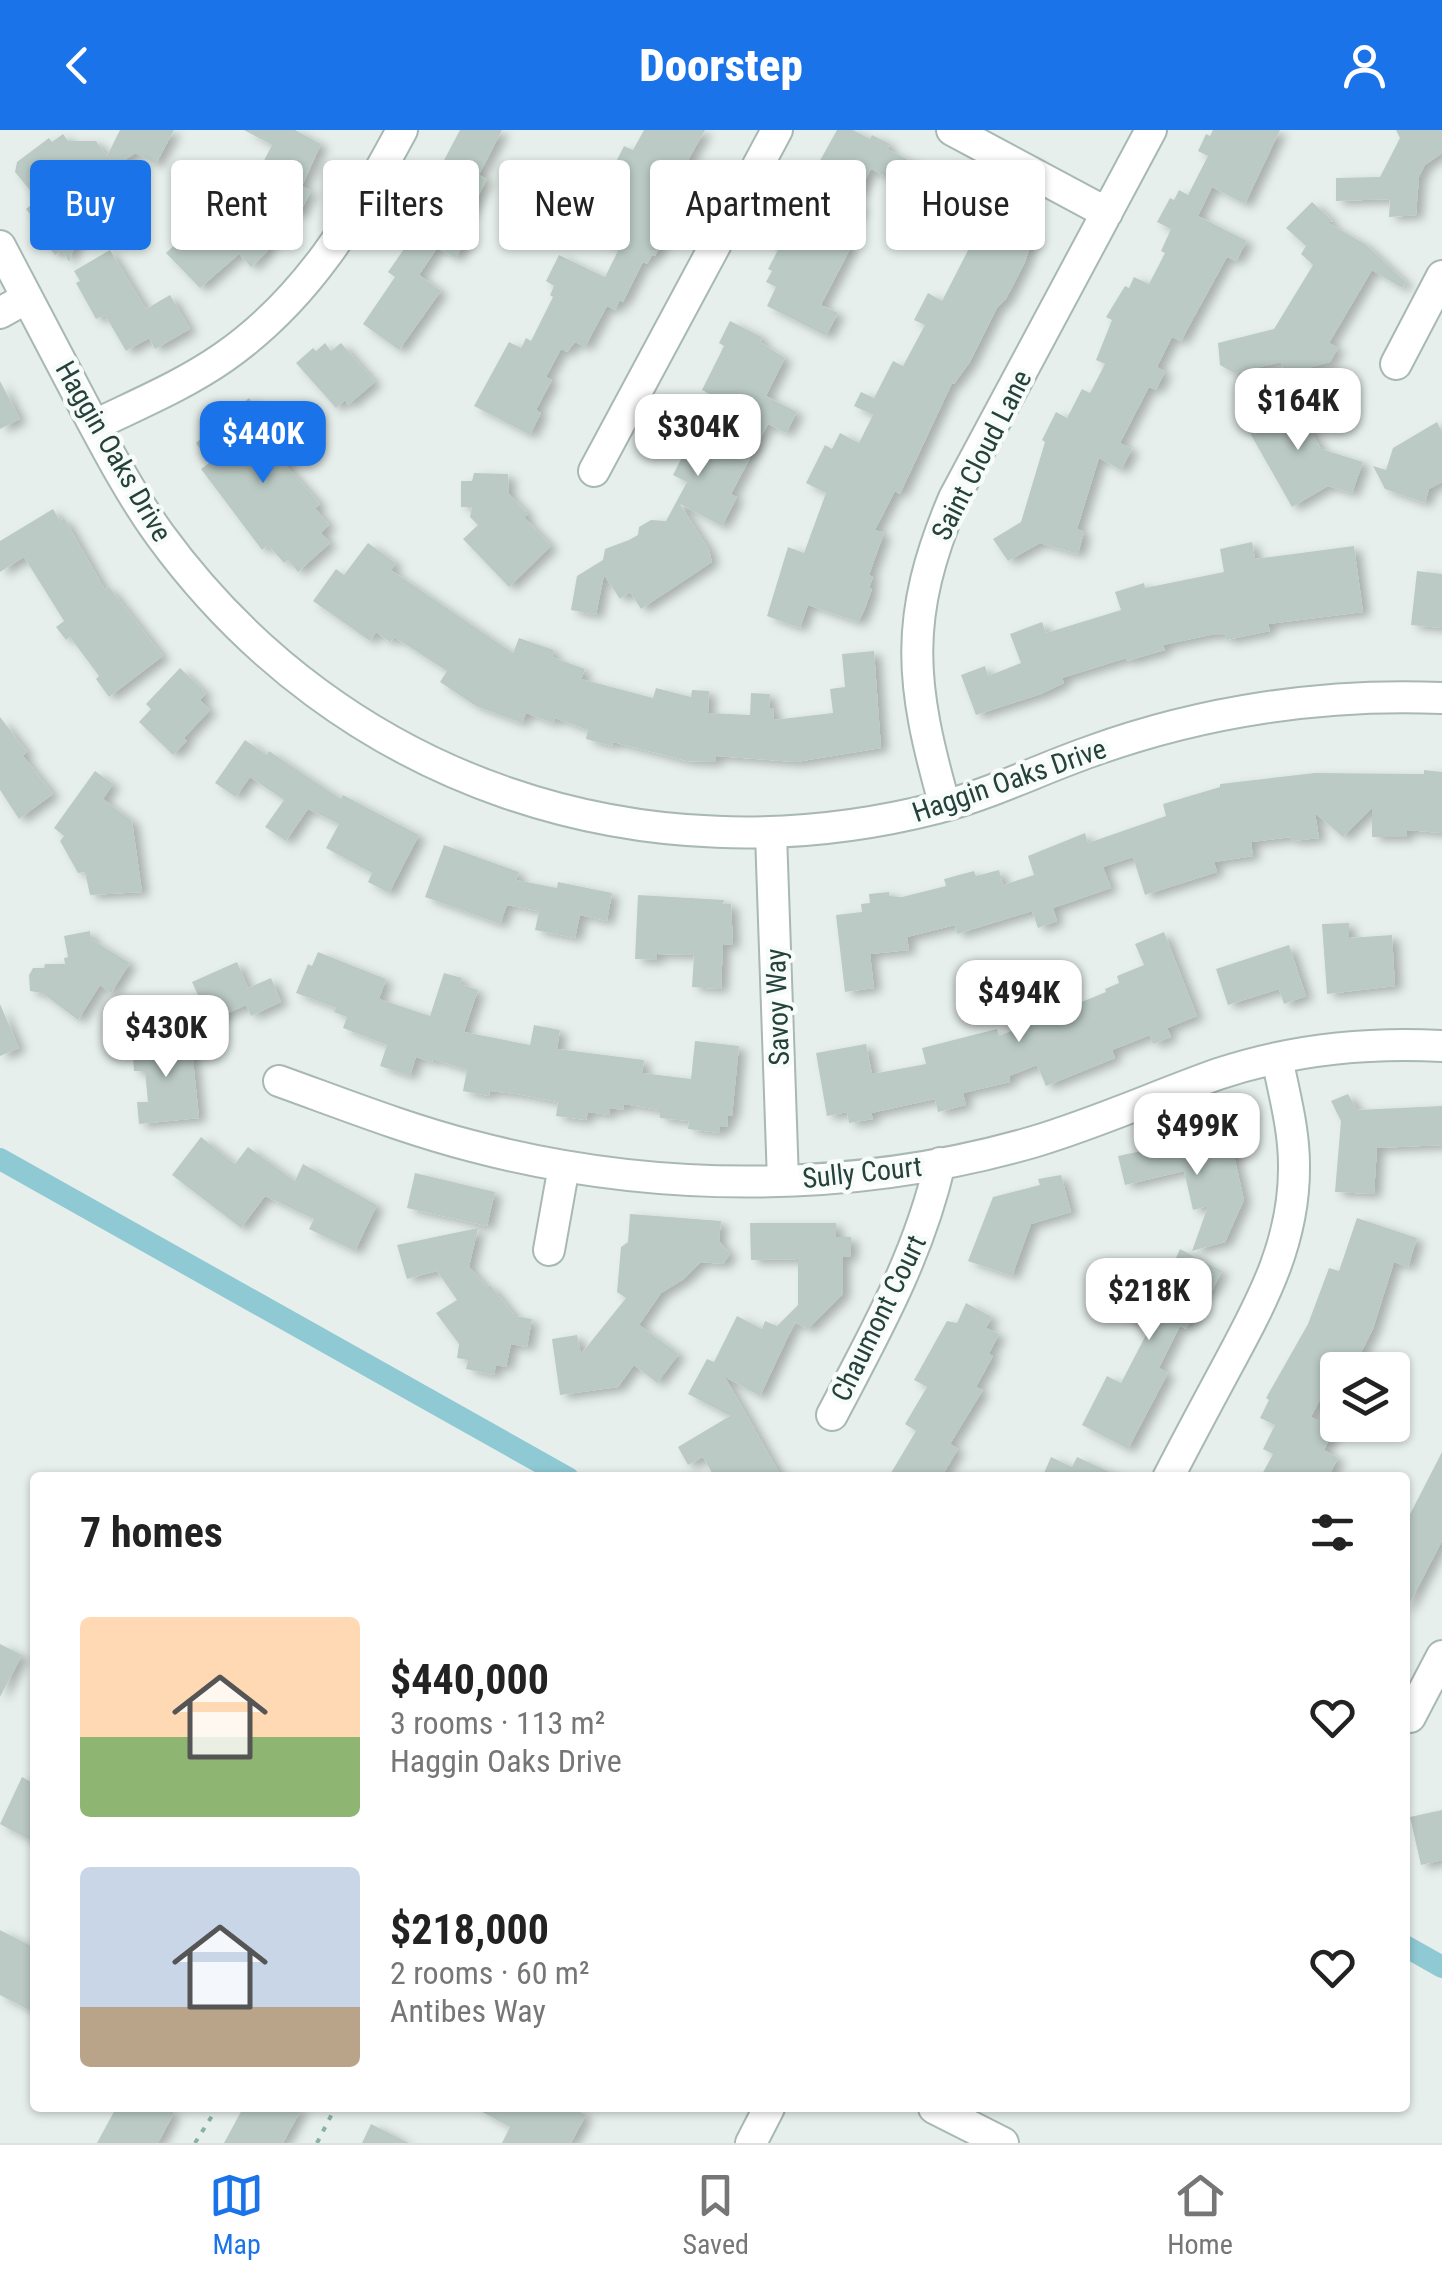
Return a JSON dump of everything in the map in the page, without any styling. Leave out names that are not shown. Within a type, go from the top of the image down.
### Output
[{"type":"street","points":[[95,426],[224,357],[298,293],[356,215],[402,130]]},
{"type":"street","points":[[594,471],[777,130]]},
{"type":"street","points":[[952,130],[1108,212]]},
{"type":"street","name":"Saint Cloud Lane","points":[[946,806],[925,732],[916,648],[925,577],[935,542],[954,498],[1151,130]]},
{"type":"street","name":"Haggin Oaks Drive","points":[[0,246],[14,305],[95,426],[133,494],[198,583],[241,629],[289,672],[382,736],[437,766],[533,803],[594,818],[706,834],[833,829],[946,806],[1093,750],[1218,716],[1352,698],[1442,698]]},
{"type":"street","points":[[1396,364],[1442,276]]},
{"type":"street","name":"Savoy Way","points":[[770,834],[783,1181]]},
{"type":"street","name":"Sully Court","points":[[278,1081],[473,1146],[564,1166],[637,1176],[783,1181],[876,1174],[940,1164],[1049,1137],[1219,1074],[1277,1058],[1357,1046],[1442,1046]]},
{"type":"street","points":[[1171,1472],[1271,1284],[1284,1246],[1294,1166],[1292,1130],[1277,1058]]},
{"type":"street","name":"Chaumont Court","points":[[832,1416],[916,1248],[940,1164]]},
{"type":"street","points":[[549,1250],[564,1166]]},
{"type":"street","points":[[1410,1710],[1442,1656]]},
{"type":"street","points":[[750,2143],[767,2112]]},
{"type":"street","points":[[942,2112],[1003,2143]]},
{"type":"path","points":[[195,2143],[214,2112]]},
{"type":"path","points":[[317,2143],[332,2112]]},
{"type":"building","points":[[120,130],[174,130],[156,164],[135,153],[126,160],[30,160],[30,190],[15,172],[17,162],[49,138],[52,142],[63,134],[68,141],[96,141],[107,156]]},
{"type":"building","points":[[244,130],[295,130],[321,144],[303,184],[303,160],[264,160],[272,145]]},
{"type":"building","points":[[460,130],[502,130],[479,175],[479,160],[444,160]]},
{"type":"building","points":[[644,130],[705,130],[688,160],[650,160],[650,250],[658,250],[647,264],[643,262],[623,302],[620,300],[615,310],[607,306],[585,347],[575,342],[567,352],[561,349],[546,377],[552,380],[536,410],[541,413],[530,435],[474,406],[509,342],[521,348],[526,338],[531,341],[553,297],[550,295],[554,286],[546,281],[559,255],[605,277],[618,250],[630,250],[630,160],[617,160],[624,146],[633,150]]},
{"type":"building","points":[[837,130],[853,130],[890,144],[887,149],[908,160],[886,160],[886,177],[871,169],[866,179],[866,160],[820,160]]},
{"type":"building","points":[[1213,130],[1280,130],[1245,204],[1212,187],[1198,216],[1247,241],[1236,261],[1227,257],[1181,341],[1172,337],[1157,367],[1165,372],[1156,390],[1149,387],[1120,443],[1132,449],[1121,470],[1099,458],[1077,529],[1084,532],[1078,554],[1040,543],[1008,561],[993,539],[1021,522],[1045,442],[1042,440],[1056,412],[1067,418],[1082,389],[1090,393],[1105,364],[1096,360],[1112,320],[1106,317],[1134,277],[1149,284],[1165,253],[1161,251],[1171,229],[1157,222],[1179,190],[1188,195],[1208,156],[1198,151],[1206,134],[1210,136]]},
{"type":"building","points":[[1396,130],[1442,130],[1442,153],[1425,165],[1419,177],[1416,215],[1389,217],[1390,199],[1336,201],[1336,178],[1380,177],[1400,138]]},
{"type":"building","points":[[479,175],[487,179],[479,194]]},
{"type":"building","points":[[303,187],[311,191],[303,207]]},
{"type":"building","points":[[1312,202],[1333,221],[1327,222],[1365,244],[1406,282],[1402,288],[1372,270],[1329,343],[1338,348],[1330,362],[1286,374],[1281,362],[1234,373],[1220,365],[1218,343],[1274,329],[1313,265],[1301,254],[1306,246],[1286,228]]},
{"type":"building","points":[[171,248],[268,251],[251,267],[239,254],[200,288],[166,253]]},
{"type":"building","points":[[62,250],[73,250],[69,262]]},
{"type":"building","points":[[110,250],[146,309],[170,295],[190,329],[155,349],[149,338],[126,351],[105,315],[96,319],[76,283],[80,281],[74,271]]},
{"type":"building","points":[[403,250],[436,250],[419,275],[441,291],[399,350],[363,324],[395,277],[388,272]]},
{"type":"building","points":[[441,250],[460,250],[456,258]]},
{"type":"building","points":[[778,250],[849,250],[821,305],[838,313],[826,336],[767,306],[776,287],[766,282],[772,271],[768,269]]},
{"type":"building","points":[[968,250],[1029,250],[970,362],[952,383],[900,494],[895,491],[875,530],[884,533],[869,575],[873,577],[869,588],[872,589],[858,622],[808,605],[800,628],[767,616],[788,547],[804,553],[826,493],[806,483],[825,445],[832,449],[840,433],[859,443],[873,415],[854,406],[861,392],[874,398],[893,361],[903,366],[925,325],[914,320],[928,293],[942,301]]},
{"type":"building","points":[[730,321],[762,337],[760,342],[785,358],[766,396],[797,412],[786,433],[768,424],[731,494],[737,497],[722,526],[680,504],[709,550],[712,562],[641,609],[630,592],[620,599],[604,575],[596,615],[571,610],[577,576],[603,560],[605,549],[638,535],[639,527],[651,520],[666,521],[687,482],[673,475],[692,438],[703,444],[725,402],[702,390],[724,346],[719,343]]},
{"type":"building","points":[[325,343],[331,351],[341,343],[375,382],[348,405],[345,400],[336,408],[296,363]]},
{"type":"building","points":[[0,381],[20,419],[0,429]]},
{"type":"building","points":[[1289,392],[1321,449],[1363,462],[1352,493],[1328,486],[1292,507],[1242,419]]},
{"type":"building","points":[[249,398],[293,456],[284,463],[320,504],[315,508],[329,525],[321,533],[330,543],[298,572],[268,545],[262,550],[201,469],[209,463],[196,443]]},
{"type":"building","points":[[1437,422],[1442,432],[1442,482],[1429,489],[1425,503],[1385,489],[1373,466],[1386,470],[1393,448]]},
{"type":"building","points":[[474,473],[508,474],[509,494],[551,546],[509,587],[463,539],[478,525],[470,517],[472,507],[461,507],[461,481],[472,481]]},
{"type":"building","points":[[53,509],[60,521],[64,518],[105,590],[109,587],[163,656],[109,697],[96,679],[99,676],[70,637],[66,640],[56,627],[64,621],[24,557],[0,572],[0,541]]},
{"type":"building","points":[[1252,542],[1255,559],[1354,546],[1363,612],[1268,624],[1270,631],[1226,640],[1225,635],[1210,635],[1163,645],[1165,650],[1062,678],[1064,683],[1041,694],[976,715],[961,675],[985,666],[988,676],[1021,663],[1010,634],[1042,622],[1046,633],[1121,610],[1115,592],[1144,583],[1145,588],[1224,572],[1220,549]]},
{"type":"building","points":[[368,543],[396,563],[391,570],[513,653],[519,638],[554,650],[552,657],[585,669],[581,679],[653,698],[656,688],[691,697],[692,690],[709,691],[708,713],[750,715],[751,693],[770,694],[773,720],[833,713],[830,689],[845,687],[842,654],[874,651],[881,748],[796,762],[716,756],[716,762],[687,761],[586,739],[588,730],[555,718],[553,723],[526,713],[522,723],[476,706],[440,682],[447,671],[394,637],[390,642],[376,632],[370,641],[313,601],[336,569],[344,575]]},
{"type":"building","points":[[1417,571],[1442,574],[1442,628],[1411,625]]},
{"type":"building","points":[[180,668],[206,693],[200,700],[210,710],[173,755],[139,722],[151,709],[146,704]]},
{"type":"building","points":[[0,717],[27,752],[23,756],[53,794],[19,819],[0,790]]},
{"type":"building","points":[[245,740],[267,755],[269,751],[341,799],[343,795],[419,835],[389,893],[368,882],[372,873],[326,848],[339,824],[308,809],[286,841],[265,827],[284,800],[250,777],[236,797],[215,783]]},
{"type":"building","points":[[1424,770],[1442,772],[1442,833],[1407,830],[1407,837],[1372,837],[1372,808],[1343,837],[1315,813],[1319,838],[1251,842],[1253,856],[1214,862],[1217,872],[1145,895],[1133,857],[1103,867],[1111,888],[1053,908],[1057,921],[1038,928],[1032,911],[957,934],[955,925],[907,937],[909,950],[870,954],[874,988],[845,992],[836,915],[862,912],[861,904],[870,903],[869,894],[889,892],[889,896],[902,897],[946,886],[944,879],[974,871],[976,876],[999,870],[1003,885],[1034,875],[1028,856],[1085,833],[1088,843],[1166,816],[1163,804],[1220,784],[1315,773],[1424,774]]},
{"type":"building","points":[[95,771],[113,784],[103,799],[132,821],[142,892],[90,895],[85,872],[78,873],[60,841],[64,836],[54,828]]},
{"type":"building","points":[[444,845],[519,872],[516,880],[557,888],[558,882],[612,893],[607,921],[580,915],[575,938],[535,930],[539,911],[507,905],[500,924],[425,897]]},
{"type":"building","points":[[638,895],[724,900],[723,904],[731,904],[733,945],[723,944],[721,989],[692,987],[694,955],[657,954],[657,960],[635,959]]},
{"type":"building","points":[[1349,923],[1349,938],[1392,935],[1395,986],[1327,994],[1322,924]]},
{"type":"building","points":[[90,931],[91,939],[130,963],[111,993],[100,985],[78,1020],[42,993],[30,991],[29,975],[33,968],[44,968],[45,964],[65,964],[64,958],[68,957],[64,936]]},
{"type":"building","points":[[1164,932],[1197,1016],[1167,1028],[1171,1037],[1153,1044],[1150,1035],[1112,1050],[1115,1058],[1046,1086],[1037,1065],[1009,1076],[1010,1082],[963,1093],[966,1105],[938,1112],[935,1099],[871,1113],[873,1119],[849,1123],[847,1112],[827,1116],[816,1053],[866,1044],[872,1074],[926,1064],[922,1048],[997,1029],[999,1036],[1106,992],[1105,989],[1119,983],[1117,976],[1144,965],[1135,944]]},
{"type":"building","points":[[1289,945],[1306,996],[1284,1004],[1279,989],[1228,1005],[1216,969]]},
{"type":"building","points":[[318,952],[386,979],[379,999],[430,1016],[444,973],[462,978],[460,984],[478,990],[464,1032],[530,1045],[534,1025],[560,1030],[557,1049],[644,1060],[642,1073],[691,1079],[695,1041],[739,1046],[732,1116],[728,1115],[727,1127],[720,1127],[720,1133],[688,1129],[689,1121],[660,1118],[660,1110],[624,1104],[623,1110],[610,1108],[609,1115],[588,1112],[586,1120],[556,1116],[558,1102],[517,1094],[490,1091],[489,1096],[463,1091],[467,1070],[433,1059],[432,1062],[416,1057],[410,1076],[380,1066],[387,1045],[343,1028],[347,1017],[334,1012],[336,1008],[296,993],[308,964],[312,966]]},
{"type":"building","points":[[237,962],[248,988],[271,978],[281,1002],[251,1016],[246,1005],[210,1021],[192,982]]},
{"type":"building","points":[[0,1004],[19,1048],[0,1056]]},
{"type":"building","points":[[183,1036],[185,1050],[192,1050],[199,1118],[139,1124],[137,1102],[148,1102],[145,1071],[134,1071],[132,1041]]},
{"type":"building","points":[[1348,1094],[1357,1110],[1442,1106],[1442,1145],[1377,1148],[1374,1194],[1335,1192],[1341,1121],[1331,1101]]},
{"type":"building","points":[[1212,1122],[1240,1136],[1233,1151],[1244,1200],[1225,1242],[1192,1251],[1208,1206],[1193,1210],[1184,1171],[1125,1185],[1118,1156],[1179,1143],[1208,1132]]},
{"type":"building","points":[[201,1137],[235,1164],[248,1147],[295,1181],[303,1164],[377,1205],[355,1251],[309,1229],[314,1219],[265,1196],[241,1228],[172,1175]]},
{"type":"building","points":[[415,1173],[495,1192],[487,1226],[407,1208]]},
{"type":"building","points":[[1061,1175],[1071,1212],[1031,1224],[1012,1276],[968,1261],[993,1197],[1040,1185],[1038,1179]]},
{"type":"building","points":[[630,1214],[721,1221],[719,1241],[730,1254],[723,1264],[701,1262],[684,1279],[661,1293],[639,1325],[679,1354],[657,1383],[634,1365],[618,1387],[560,1395],[552,1339],[577,1335],[581,1354],[626,1298],[617,1292],[621,1247],[628,1242]]},
{"type":"building","points":[[1357,1218],[1417,1238],[1408,1267],[1394,1262],[1373,1329],[1361,1352],[1320,1352],[1320,1400],[1311,1417],[1320,1422],[1320,1442],[1328,1442],[1324,1450],[1338,1458],[1331,1472],[1263,1472],[1273,1454],[1263,1449],[1275,1425],[1260,1418],[1269,1400],[1266,1398],[1308,1324],[1329,1268],[1339,1271]]},
{"type":"building","points":[[750,1223],[836,1223],[836,1237],[851,1237],[851,1257],[843,1257],[843,1294],[808,1329],[795,1322],[760,1396],[725,1377],[779,1472],[712,1472],[703,1457],[688,1465],[678,1447],[730,1416],[688,1394],[707,1359],[714,1362],[737,1316],[762,1329],[765,1321],[777,1326],[798,1305],[798,1259],[751,1260]]},
{"type":"building","points":[[478,1228],[469,1267],[515,1316],[532,1319],[527,1347],[511,1344],[506,1367],[496,1365],[494,1375],[466,1369],[468,1360],[457,1358],[459,1344],[436,1313],[457,1300],[437,1271],[407,1279],[397,1245]]},
{"type":"building","points":[[1180,1249],[1222,1271],[1211,1293],[1206,1291],[1186,1329],[1180,1326],[1159,1368],[1168,1373],[1128,1449],[1082,1425],[1107,1376],[1121,1383],[1147,1333],[1142,1330],[1144,1326],[1104,1306],[1119,1278],[1149,1294],[1165,1263],[1172,1267]]},
{"type":"building","points":[[966,1303],[992,1317],[986,1328],[999,1334],[989,1354],[993,1356],[976,1387],[983,1390],[950,1444],[958,1449],[945,1472],[892,1472],[916,1431],[905,1424],[927,1387],[914,1380],[947,1321],[957,1323]]},
{"type":"building","points":[[1442,1452],[1442,1541],[1410,1602],[1410,1514]]},
{"type":"building","points":[[1051,1457],[1072,1467],[1077,1457],[1110,1472],[1045,1472]]},
{"type":"building","points":[[0,1644],[22,1655],[0,1697]]},
{"type":"building","points":[[22,1777],[30,1781],[30,1840],[0,1824]]},
{"type":"building","points":[[1442,1810],[1442,1860],[1421,1865],[1410,1817]]},
{"type":"building","points":[[0,1930],[30,1945],[30,2010],[0,1995]]},
{"type":"building","points":[[114,2112],[174,2113],[158,2143],[97,2143]]},
{"type":"building","points":[[241,2112],[300,2112],[283,2143],[224,2143]]},
{"type":"building","points":[[482,2112],[586,2115],[571,2143],[502,2143],[510,2127]]},
{"type":"building","points":[[371,2124],[409,2143],[362,2143]]},
{"type":"waterway","points":[[0,1159],[557,1472]]},
{"type":"waterway","points":[[1410,1949],[1442,1967]]}]
